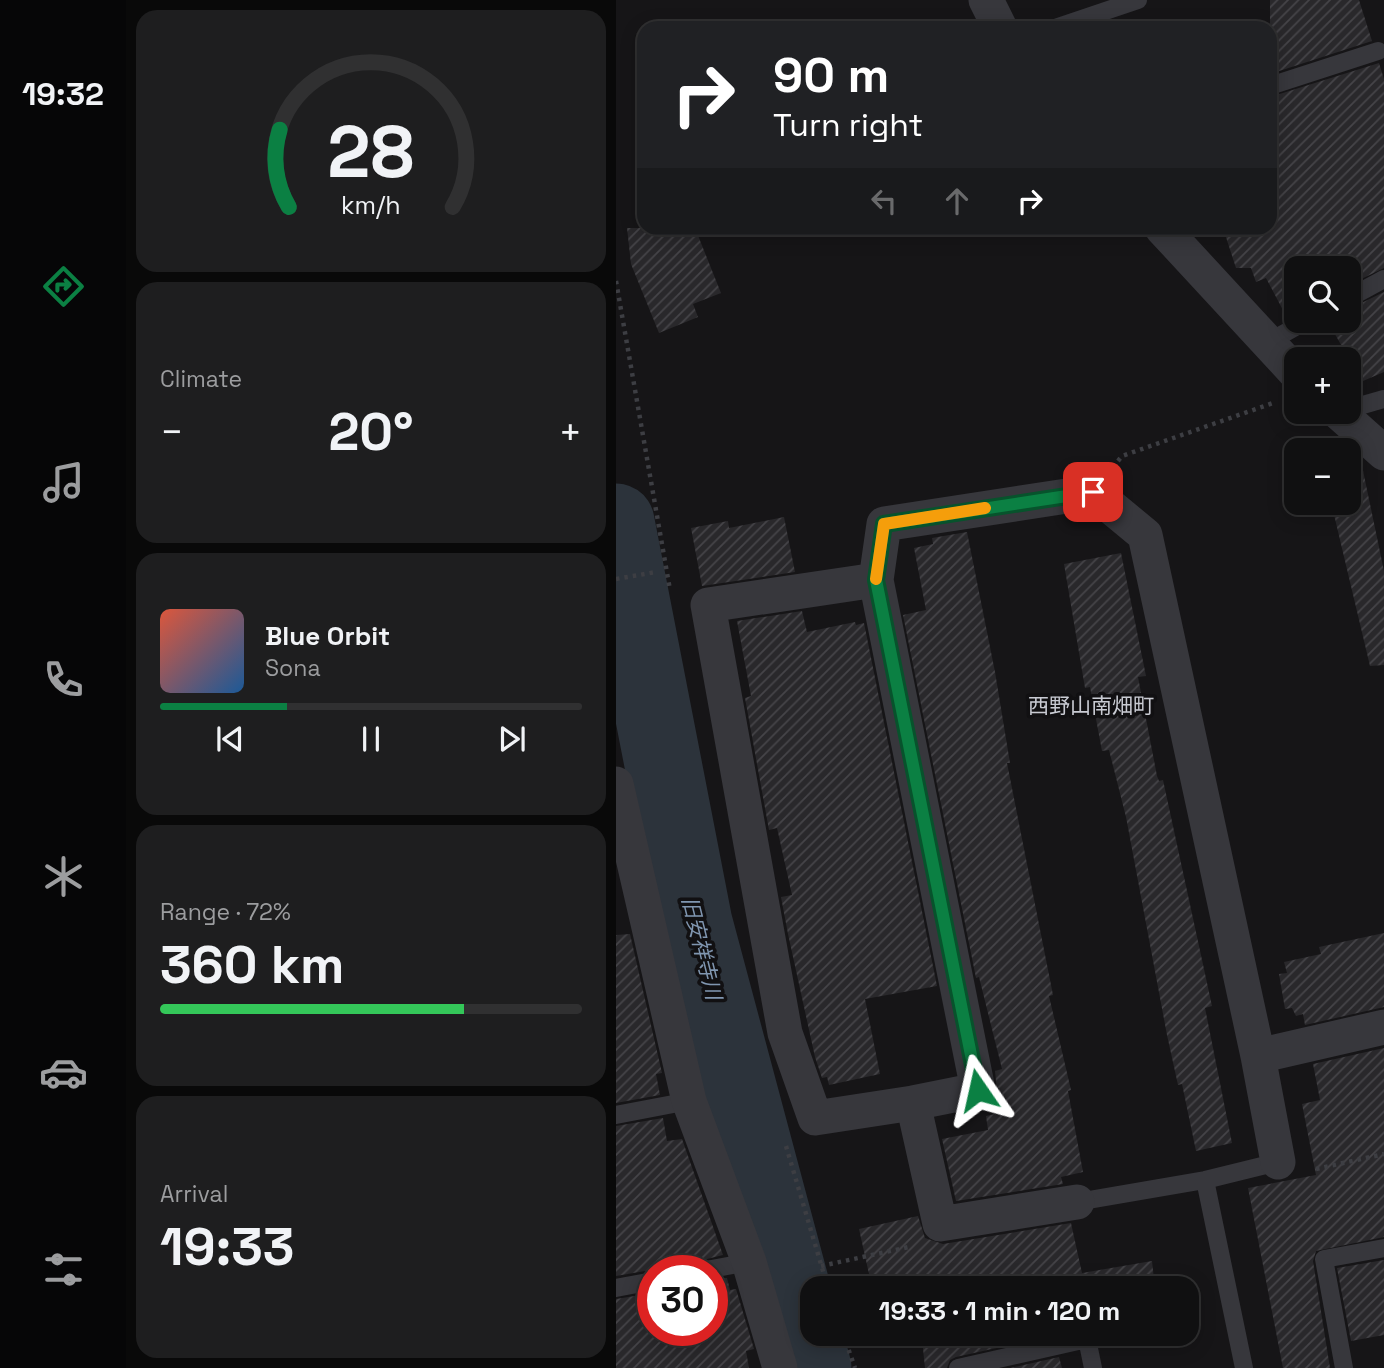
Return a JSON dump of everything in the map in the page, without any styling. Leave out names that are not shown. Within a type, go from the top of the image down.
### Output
[{"type":"street","points":[[986,0],[996,21]]},
{"type":"street","points":[[1168,235],[1267,343],[1284,375]]},
{"type":"street","points":[[1351,424],[1384,453]]},
{"type":"street","points":[[876,580],[708,605],[785,1032],[815,1118],[978,1090],[876,580],[884,524],[1093,492],[1145,536],[1258,1056],[1278,1162]]},
{"type":"street","points":[[616,784],[629,905],[689,1101],[749,1262],[780,1368]]},
{"type":"street","points":[[1258,1056],[1384,1027]]},
{"type":"street","points":[[913,1103],[940,1224],[1077,1202]]},
{"type":"lane","points":[[1076,21],[1138,0]]},
{"type":"lane","points":[[1277,84],[1378,51]]},
{"type":"lane","points":[[1361,291],[1384,279]]},
{"type":"lane","points":[[1267,343],[1285,333]]},
{"type":"lane","points":[[1361,406],[1384,399]]},
{"type":"lane","points":[[616,1115],[689,1101]]},
{"type":"lane","points":[[1077,1202],[1205,1180],[1278,1162]]},
{"type":"lane","points":[[1205,1180],[1244,1368]]},
{"type":"lane","points":[[1344,1368],[1324,1259],[1384,1248]]},
{"type":"lane","points":[[728,1266],[749,1262]]},
{"type":"lane","points":[[616,1288],[637,1284]]},
{"type":"lane","points":[[958,1368],[1087,1339],[1093,1368]]},
{"type":"path","points":[[1093,492],[1122,456],[1284,388]]},
{"type":"path","points":[[616,579],[656,572]]},
{"type":"path","points":[[1278,1162],[1312,1170],[1384,1154]]},
{"type":"path","points":[[821,1266],[913,1246],[940,1224]]},
{"type":"path","points":[[847,1346],[855,1368]]},
{"type":"building","points":[[1270,0],[1359,0],[1372,41],[1277,72],[1277,21],[1270,21]]},
{"type":"building","points":[[1379,63],[1384,79],[1384,268],[1361,279],[1361,256],[1284,256],[1284,312],[1266,278],[1256,282],[1251,268],[1236,268],[1225,235],[1277,235],[1277,95]]},
{"type":"building","points":[[627,228],[637,228],[637,235],[698,235],[721,293],[693,304],[698,317],[659,333],[631,264]]},
{"type":"building","points":[[1384,292],[1384,372],[1361,382],[1361,347],[1342,347],[1334,333],[1361,333],[1361,303]]},
{"type":"building","points":[[1361,461],[1384,571],[1384,665],[1370,666],[1334,515],[1361,515]]},
{"type":"building","points":[[784,517],[795,572],[702,586],[691,528],[728,521],[729,528]]},
{"type":"building","points":[[967,532],[995,672],[1010,763],[1007,763],[1053,995],[1049,996],[1071,1090],[1068,1091],[1083,1172],[1061,1177],[1063,1184],[956,1201],[942,1139],[988,1130],[986,1116],[999,1113],[995,1071],[1002,1069],[979,977],[976,978],[903,615],[926,610],[914,548],[933,544],[932,538]]},
{"type":"building","points":[[1121,553],[1146,676],[1138,677],[1157,776],[1159,781],[1163,780],[1212,1006],[1205,1008],[1232,1143],[1196,1151],[1182,1084],[1178,1085],[1167,1035],[1126,817],[1109,750],[1102,751],[1090,687],[1085,688],[1064,564]]},
{"type":"building","points":[[802,611],[807,632],[855,622],[856,625],[864,623],[937,986],[865,999],[880,1074],[829,1085],[827,1077],[822,1078],[815,1057],[788,934],[781,897],[792,895],[777,828],[769,830],[745,698],[751,696],[737,621]]},
{"type":"building","points":[[1384,933],[1384,1007],[1305,1025],[1303,1014],[1296,1016],[1292,1008],[1285,1009],[1279,974],[1287,973],[1284,962],[1321,954],[1319,947]]},
{"type":"building","points":[[630,934],[662,1073],[656,1074],[660,1095],[616,1103],[616,935]]},
{"type":"building","points":[[1384,1048],[1384,1237],[1316,1251],[1313,1261],[1330,1368],[1283,1368],[1248,1188],[1316,1175],[1302,1104],[1320,1100],[1313,1064]]},
{"type":"building","points":[[663,1118],[667,1141],[682,1139],[723,1255],[637,1255],[637,1272],[616,1276],[616,1126]]},
{"type":"building","points":[[918,1216],[925,1238],[943,1244],[1071,1223],[1082,1273],[1152,1261],[1154,1276],[858,1276],[869,1274],[859,1229]]},
{"type":"building","points":[[1384,1260],[1384,1335],[1351,1341],[1337,1268]]},
{"type":"building","points":[[728,1282],[730,1290],[736,1289],[754,1349],[746,1351],[749,1368],[616,1368],[616,1299],[637,1296],[637,1346],[728,1346]]},
{"type":"building","points":[[923,1346],[1006,1346],[956,1357],[950,1360],[947,1368],[925,1368]]},
{"type":"building","points":[[1059,1357],[1062,1368],[1010,1368]]},
{"type":"waterway","name":"旧安祥寺川","points":[[616,522],[694,923],[813,1368]]},
{"type":"slow traffic","points":[[876,579],[884,524],[985,508]]},
{"type":"district","name":"西野山南畑町","points":[[1091,705]]},
{"type":"route","points":[[978,1090],[876,580],[884,524],[1093,492]]}]
